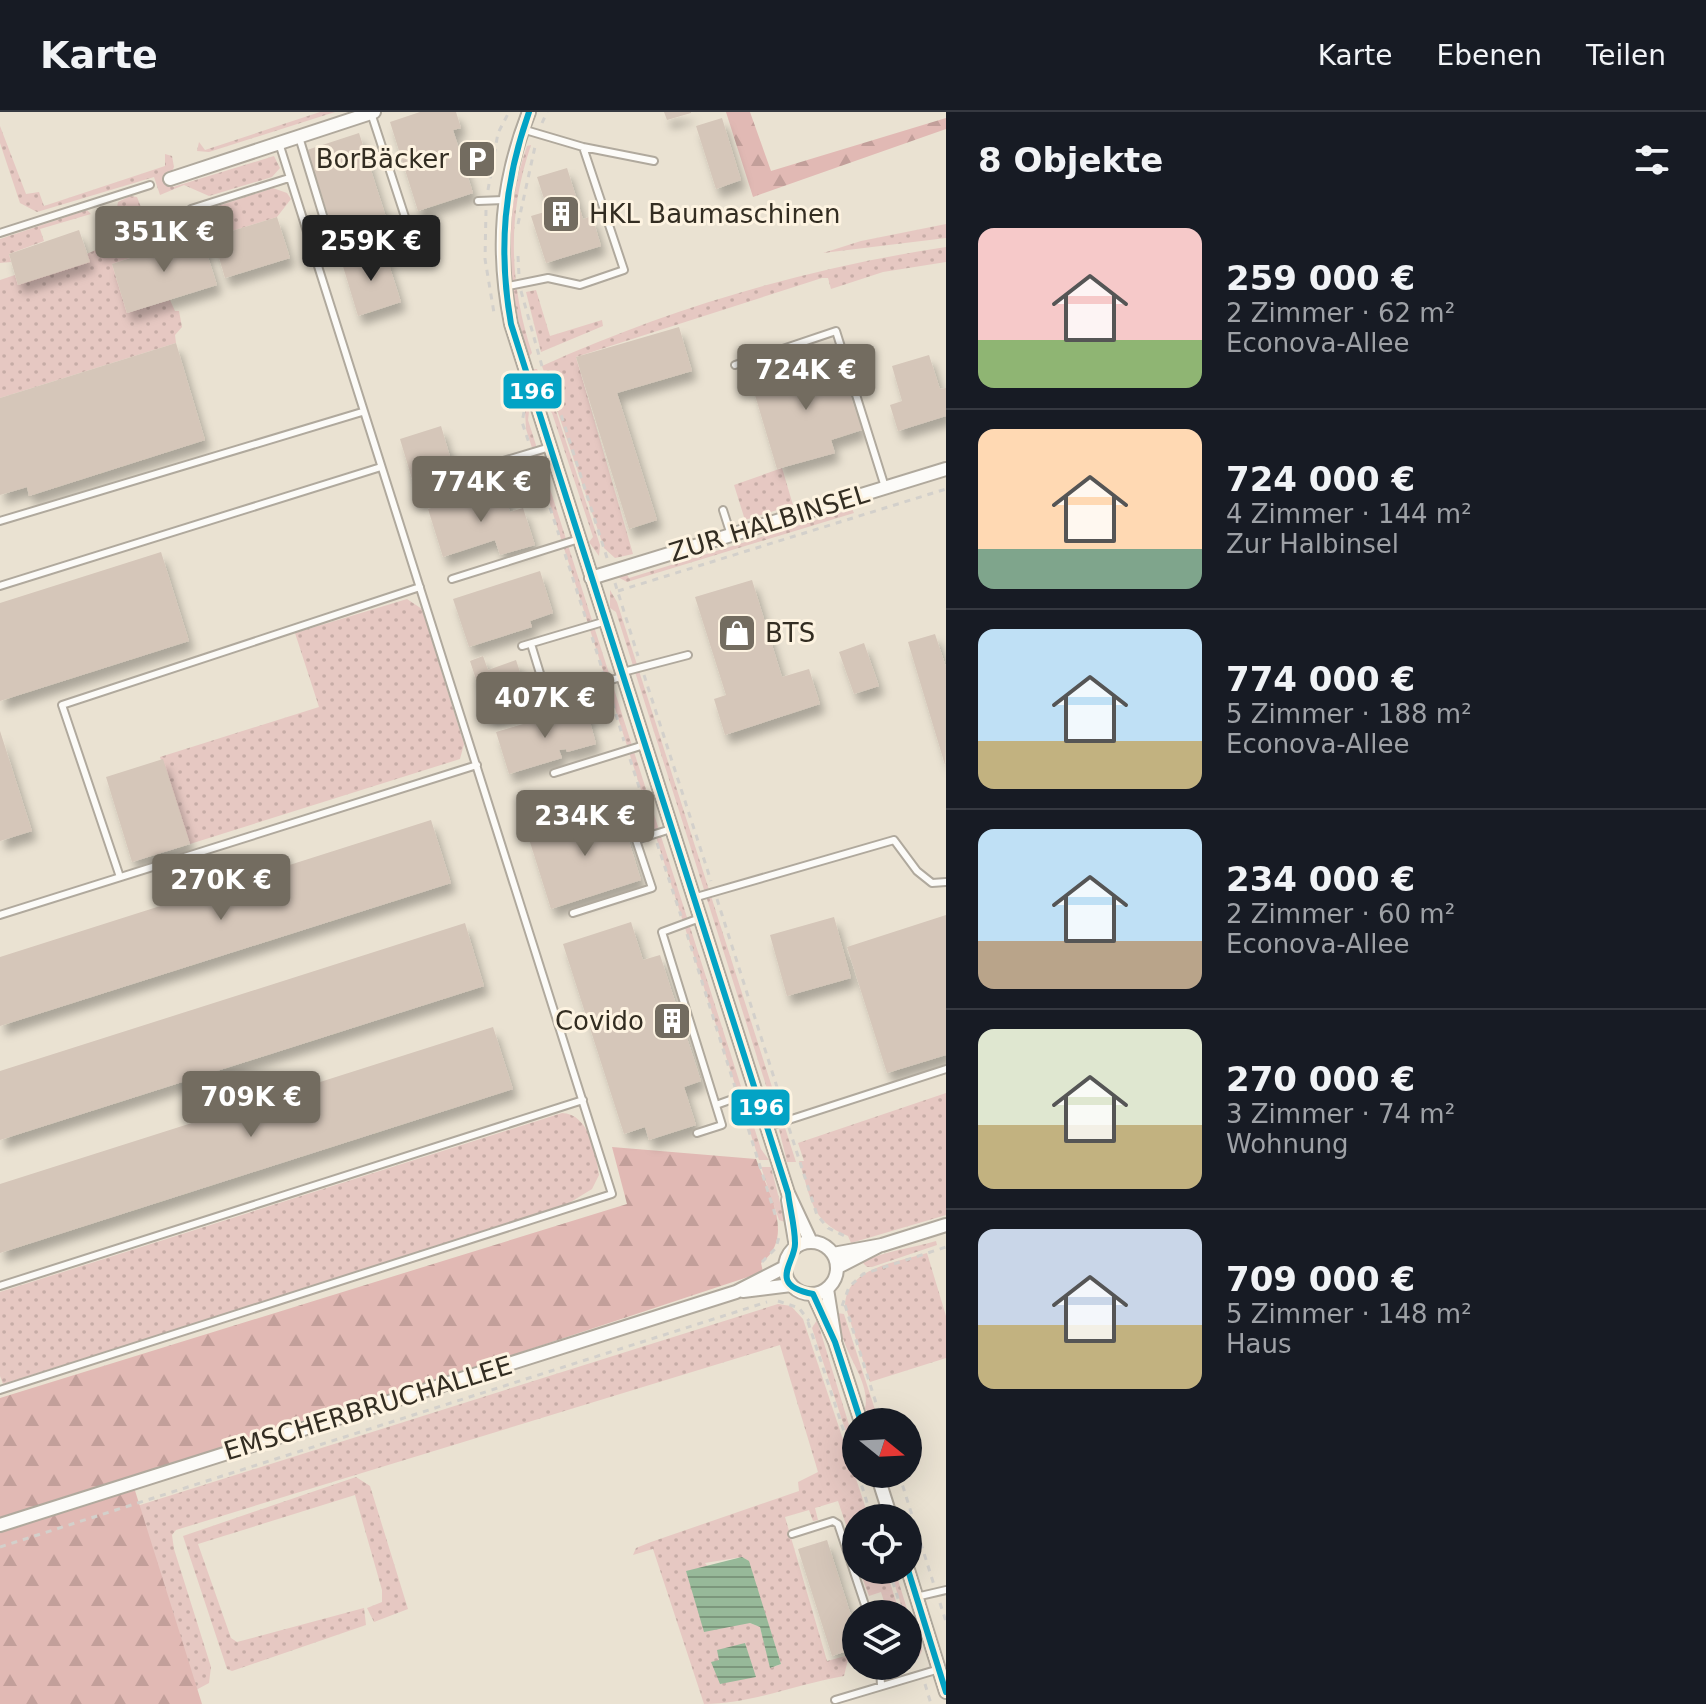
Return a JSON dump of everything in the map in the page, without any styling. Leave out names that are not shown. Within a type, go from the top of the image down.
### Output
[{"type":"street","points":[[170,179],[373,112]]},
{"type":"street","points":[[529,112],[504,200],[501,245],[511,324],[603,622],[788,1193],[811,1242]]},
{"type":"street","name":"ZUR HALBINSEL","points":[[591,578],[946,469]]},
{"type":"street","points":[[788,1193],[796,1247],[785,1267],[791,1285],[813,1294],[827,1289]]},
{"type":"street","points":[[833,1254],[882,1245],[946,1225]]},
{"type":"street","points":[[796,1247],[811,1242],[826,1246],[838,1267]]},
{"type":"street","points":[[835,1342],[827,1289],[838,1267],[882,1245]]},
{"type":"street","name":"EMSCHERBRUCHALLEE","points":[[0,1525],[736,1292],[785,1267]]},
{"type":"street","name":"EMSCHERBRUCHALLEE","points":[[736,1292],[791,1285]]},
{"type":"street","points":[[813,1294],[835,1342],[856,1408]]},
{"type":"street","points":[[912,1584],[941,1665],[946,1692]]},
{"type":"lane","points":[[299,137],[332,245],[406,220],[373,112]]},
{"type":"lane","points":[[522,129],[583,147],[654,161]]},
{"type":"lane","points":[[0,1390],[612,1194],[279,143]]},
{"type":"lane","points":[[504,287],[548,278],[580,285],[624,270],[583,147]]},
{"type":"lane","points":[[191,209],[289,178]]},
{"type":"lane","points":[[0,233],[150,185]]},
{"type":"lane","points":[[478,201],[487,198],[504,200]]},
{"type":"lane","points":[[735,365],[836,331],[885,487]]},
{"type":"lane","points":[[0,521],[362,412]]},
{"type":"lane","points":[[480,468],[550,447]]},
{"type":"lane","points":[[0,586],[381,467]]},
{"type":"lane","points":[[723,510],[731,535]]},
{"type":"lane","points":[[452,579],[579,539]]},
{"type":"lane","points":[[120,877],[62,705],[420,587]]},
{"type":"lane","points":[[522,646],[603,622]]},
{"type":"lane","points":[[531,644],[546,693],[575,683],[585,688],[688,655]]},
{"type":"lane","points":[[554,773],[644,745]]},
{"type":"lane","points":[[0,915],[477,765]]},
{"type":"lane","points":[[573,913],[652,888],[636,840],[671,829]]},
{"type":"lane","points":[[693,898],[894,840],[917,871],[932,883],[946,882]]},
{"type":"lane","points":[[697,1133],[722,1125],[662,932],[700,918]]},
{"type":"lane","points":[[767,1127],[946,1069]]},
{"type":"lane","points":[[716,1105],[755,1091]]},
{"type":"lane","points":[[0,1286],[583,1100]]},
{"type":"lane","points":[[792,1534],[833,1521],[838,1524],[863,1600]]},
{"type":"lane","points":[[916,1597],[946,1590]]},
{"type":"lane","points":[[835,1700],[941,1665]]},
{"type":"lane","points":[[881,1680],[881,1686]]},
{"type":"path","points":[[618,591],[946,489]]},
{"type":"path","points":[[863,1274],[946,1247]]},
{"type":"path","points":[[0,1547],[771,1301]]},
{"type":"path","points":[[845,1305],[878,1408]]},
{"type":"path","points":[[808,1322],[842,1425]]},
{"type":"path","points":[[904,1488],[946,1622]]},
{"type":"shaded area","points":[[320,112],[335,112],[209,152],[197,151],[199,142],[205,150]]},
{"type":"shaded area","points":[[0,126],[26,194],[39,192],[44,206],[165,166],[165,154],[172,156],[174,167],[169,178],[173,187],[274,156],[280,168],[272,177],[209,196],[184,185],[160,195],[154,177],[37,212],[20,203],[0,143]]},
{"type":"shaded area","points":[[531,145],[518,197],[514,249],[519,301],[532,353],[529,356],[511,277],[510,225],[519,172],[527,146]]},
{"type":"shaded area","points":[[273,188],[287,193],[291,199],[277,217],[213,237],[207,218],[212,208]]},
{"type":"shaded area","points":[[130,196],[137,197],[157,249],[112,264],[127,313],[170,300],[175,311],[179,311],[182,327],[175,335],[176,343],[0,398],[0,280],[15,275],[18,285],[100,248],[113,230],[118,202]]},
{"type":"shaded area","points":[[87,210],[91,214],[40,229],[44,241],[9,254],[11,262],[0,263],[0,239]]},
{"type":"shaded area","points":[[946,224],[946,238],[823,253],[861,241]]},
{"type":"shaded area","points":[[946,247],[946,262],[883,272],[831,289],[828,278],[822,278],[576,357],[633,554],[615,558],[604,548],[542,366],[689,308],[842,266]]},
{"type":"shaded area","points":[[536,290],[550,336],[602,320],[603,326],[541,352],[526,292]]},
{"type":"shaded area","points":[[533,369],[537,369],[556,411],[600,545],[599,556],[589,542],[593,537],[552,413],[545,406]]},
{"type":"shaded area","points":[[519,377],[529,412],[528,420],[761,1149],[769,1160],[759,1160],[526,429],[525,411],[515,378]]},
{"type":"shaded area","points":[[782,468],[793,505],[745,520],[734,485]]},
{"type":"shaded area","points":[[852,509],[854,513],[627,582],[618,577],[626,573],[629,578]]},
{"type":"shaded area","points":[[610,590],[617,602],[796,1162],[787,1162],[776,1117],[616,612],[610,608]]},
{"type":"shaded area","points":[[407,599],[422,609],[464,744],[460,759],[190,844],[160,757],[319,707],[295,633]]},
{"type":"shaded area","points":[[946,1093],[946,1215],[851,1243],[848,1236],[826,1223],[814,1206],[799,1161],[804,1161],[798,1143]]},
{"type":"shaded area","points":[[562,1113],[571,1115],[585,1127],[599,1175],[592,1189],[561,1208],[3,1384],[0,1376],[0,1292]]},
{"type":"shaded area","points":[[761,1167],[771,1167],[785,1222],[779,1220]]},
{"type":"shaded area","points":[[936,1241],[937,1245],[872,1267],[862,1262],[890,1252]]},
{"type":"shaded area","points":[[927,1253],[946,1316],[946,1358],[870,1382],[845,1305],[848,1292],[854,1282],[875,1268]]},
{"type":"shaded area","points":[[778,1304],[791,1306],[803,1319],[842,1437],[842,1488],[859,1488],[864,1504],[842,1504],[842,1513],[838,1501],[815,1508],[818,1520],[813,1521],[809,1510],[785,1517],[827,1661],[842,1657],[842,1676],[740,1701],[704,1704],[653,1549],[633,1555],[636,1548],[651,1542],[799,1491],[798,1482],[818,1472],[780,1345],[176,1530],[172,1535],[174,1549],[211,1667],[209,1683],[196,1690],[137,1506]],"holes":[[[742,1557],[748,1561],[781,1664],[771,1668],[760,1627],[750,1623],[705,1563]]]},
{"type":"shaded area","points":[[837,1313],[844,1314],[874,1408],[865,1408],[863,1384],[844,1340]]},
{"type":"shaded area","points":[[817,1320],[844,1408],[842,1420],[812,1328]]},
{"type":"shaded area","points":[[356,1477],[370,1486],[408,1609],[374,1622],[367,1608],[382,1602],[382,1590],[355,1495],[198,1544],[231,1638],[237,1642],[364,1608],[366,1625],[232,1671],[227,1669],[183,1536]]},
{"type":"shaded area","points":[[742,1557],[749,1561],[781,1664],[770,1668],[760,1627],[750,1623],[704,1632],[686,1571]]},
{"type":"shaded area","points":[[865,1584],[890,1584],[896,1600],[884,1600],[881,1592],[869,1596]]},
{"type":"shaded area","points":[[894,1584],[899,1584],[904,1600],[900,1600]]},
{"type":"shaded area","points":[[745,1643],[756,1677],[720,1684],[711,1662],[719,1660],[717,1650]]},
{"type":"green space","points":[[726,112],[750,112],[771,171],[946,118],[946,129],[753,197]]},
{"type":"green space","points":[[612,1147],[756,1159],[772,1200],[778,1227],[777,1240],[761,1263],[763,1272],[132,1481],[202,1704],[0,1704],[0,1398],[627,1204]]},
{"type":"building","points":[[420,112],[456,112],[461,128],[453,130],[473,193],[418,211],[390,122]]},
{"type":"building","points":[[664,112],[691,112],[691,113],[667,120]]},
{"type":"building","points":[[722,118],[741,180],[716,189],[696,126]]},
{"type":"building","points":[[359,133],[386,217],[334,233],[307,150]]},
{"type":"building","name":"HKL Baumaschinen","points":[[567,168],[583,219],[592,216],[601,246],[546,263],[531,216],[548,211],[537,177]]},
{"type":"building","points":[[277,217],[290,258],[225,278],[213,237]]},
{"type":"building","points":[[79,230],[90,262],[18,285],[9,254]]},
{"type":"building","points":[[201,235],[217,285],[127,313],[112,264]]},
{"type":"building","points":[[384,249],[401,302],[358,316],[342,263]]},
{"type":"building","points":[[679,327],[692,371],[617,393],[657,520],[629,529],[576,357]]},
{"type":"building","points":[[176,343],[205,440],[29,496],[27,487],[0,495],[0,398]]},
{"type":"building","points":[[929,355],[940,389],[946,388],[946,416],[898,431],[890,405],[902,401],[892,366]]},
{"type":"building","points":[[837,356],[862,430],[831,440],[835,453],[777,469],[752,385]]},
{"type":"building","points":[[441,426],[459,487],[418,499],[400,439]]},
{"type":"building","points":[[502,486],[510,512],[523,508],[535,545],[500,555],[495,540],[443,557],[428,509]]},
{"type":"building","points":[[161,552],[189,641],[0,701],[0,603]]},
{"type":"building","points":[[540,571],[553,613],[530,621],[532,627],[469,647],[453,599]]},
{"type":"building","name":"BTS","points":[[752,580],[782,677],[809,669],[820,704],[725,735],[714,699],[726,695],[695,597]]},
{"type":"building","points":[[935,634],[946,667],[945,765],[908,642]]},
{"type":"building","points":[[864,643],[879,686],[854,694],[839,652]]},
{"type":"building","points":[[483,656],[488,670],[516,660],[531,705],[489,719],[470,661]]},
{"type":"building","points":[[586,707],[596,744],[567,752],[566,749],[559,750],[562,758],[509,774],[496,732],[550,716],[551,721],[558,720],[557,715]]},
{"type":"building","points":[[0,731],[32,831],[0,841]]},
{"type":"building","points":[[163,759],[190,844],[132,862],[106,777]]},
{"type":"building","points":[[618,806],[641,880],[551,909],[529,839]]},
{"type":"building","points":[[431,820],[451,883],[0,1026],[0,957]]},
{"type":"building","points":[[946,915],[946,1055],[887,1073],[847,947]]},
{"type":"building","points":[[834,917],[851,978],[787,996],[770,935]]},
{"type":"building","points":[[631,922],[643,960],[660,955],[701,1081],[684,1087],[696,1125],[649,1140],[645,1127],[624,1134],[563,944]]},
{"type":"building","points":[[465,923],[484,986],[0,1140],[0,1071]]},
{"type":"building","points":[[493,1027],[513,1089],[0,1253],[0,1184]]},
{"type":"building","points":[[827,1540],[846,1600],[842,1600],[842,1653],[832,1656],[798,1549]]},
{"type":"transit line","name":"196","points":[[529,112],[514,165],[506,217],[505,270],[511,324],[788,1193],[795,1243],[787,1279],[790,1285],[813,1294],[835,1342],[856,1408]]},
{"type":"transit line","name":"196","points":[[912,1584],[946,1692]]},
{"type":"place","name":"BorBäcker","points":[[477,159]]},
{"type":"place","name":"HKL Baumaschinen","points":[[561,214]]},
{"type":"place","name":"BTS","points":[[737,633]]},
{"type":"place","name":"Covido","points":[[672,1021]]}]
